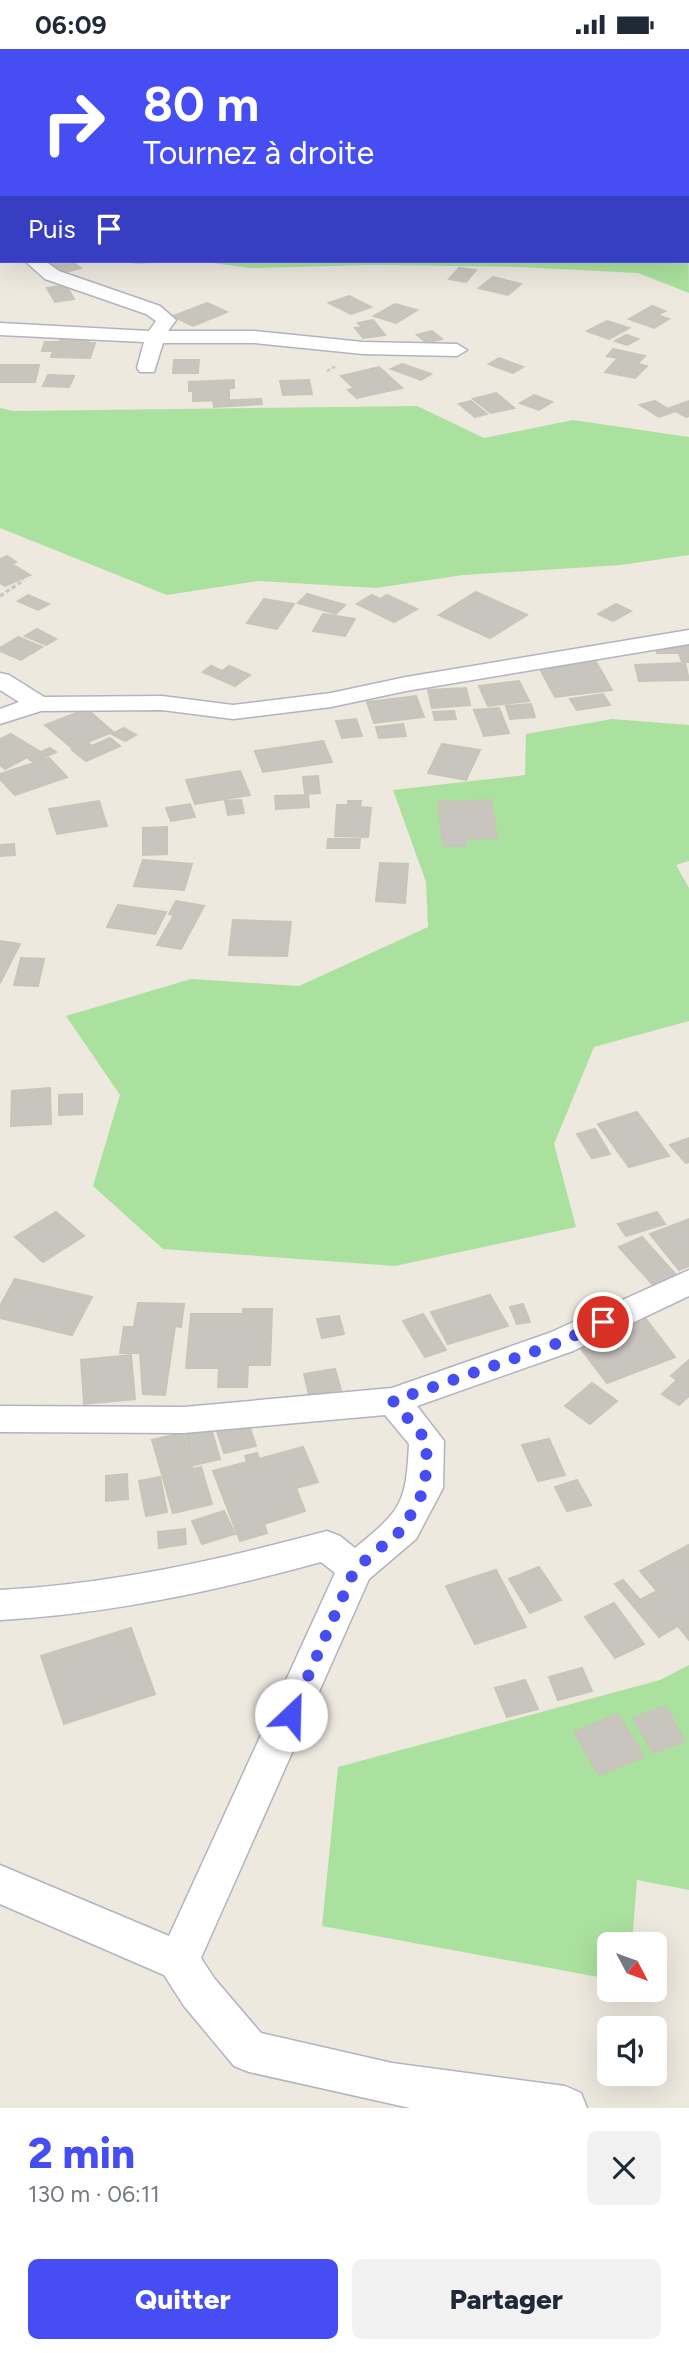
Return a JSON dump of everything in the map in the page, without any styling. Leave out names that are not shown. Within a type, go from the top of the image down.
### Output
[{"type":"street","points":[[37,263],[52,275],[153,310],[166,320],[155,337],[147,368]]},
{"type":"street","points":[[0,329],[155,337],[254,338],[363,348],[457,350]]},
{"type":"street","points":[[0,717],[39,704],[162,703],[233,712],[331,700],[406,684],[689,637]]},
{"type":"street","points":[[0,680],[39,704]]},
{"type":"street","points":[[0,1419],[184,1420],[393,1401],[561,1342],[689,1282]]},
{"type":"street","points":[[179,1961],[355,1569],[403,1529],[425,1488],[427,1441],[393,1401]]},
{"type":"street","points":[[0,1605],[48,1604],[230,1572],[327,1546],[355,1569]]},
{"type":"street","points":[[0,1884],[179,1961],[199,1992],[250,2051],[392,2084],[565,2108]]},
{"type":"path","points":[[0,596],[24,580]]},
{"type":"green space","points":[[212,263],[689,263],[689,293],[638,273],[520,267],[374,265],[250,268]]},
{"type":"green space","points":[[417,406],[484,438],[573,420],[689,437],[689,555],[621,565],[463,575],[376,588],[258,581],[167,595],[0,528],[0,408],[14,411]]},
{"type":"green space","points":[[612,719],[689,725],[689,861],[676,865],[689,888],[689,1021],[594,1047],[554,1144],[576,1227],[395,1266],[163,1249],[93,1186],[120,1095],[66,1016],[191,979],[299,986],[428,927],[426,882],[393,790],[525,775],[526,734]]},
{"type":"green space","points":[[689,1665],[689,1890],[637,1880],[633,1932],[597,1932],[597,1977],[322,1926],[338,1767],[660,1680]]},
{"type":"building","points":[[43,263],[73,263],[81,268],[58,274]]},
{"type":"building","points":[[459,268],[476,270],[466,282],[449,279]]},
{"type":"building","points":[[493,277],[521,284],[508,295],[479,288]]},
{"type":"building","points":[[66,285],[74,299],[55,302],[47,288]]},
{"type":"building","points":[[349,296],[371,307],[351,314],[329,303]]},
{"type":"building","points":[[207,303],[227,312],[193,326],[173,316]]},
{"type":"building","points":[[395,304],[417,310],[396,323],[374,316]]},
{"type":"building","points":[[652,306],[665,311],[657,315],[669,319],[654,328],[629,319]]},
{"type":"building","points":[[373,320],[385,335],[363,338],[355,328],[362,327],[358,323]]},
{"type":"building","points":[[607,321],[629,328],[609,339],[587,331]]},
{"type":"building","points":[[432,331],[442,339],[427,343],[417,335]]},
{"type":"building","points":[[626,335],[638,339],[627,345],[615,341]]},
{"type":"building","points":[[61,339],[89,340],[88,343],[95,343],[90,358],[51,357],[53,351],[42,351],[45,342],[60,342]]},
{"type":"building","points":[[613,349],[645,356],[639,362],[607,356]]},
{"type":"building","points":[[499,358],[523,367],[513,373],[489,364]]},
{"type":"building","points":[[617,359],[647,366],[635,378],[605,372]]},
{"type":"building","points":[[174,360],[199,360],[198,373],[173,373]]},
{"type":"building","points":[[402,364],[431,374],[421,380],[391,369]]},
{"type":"building","points":[[0,365],[39,365],[35,382],[0,382]]},
{"type":"building","points":[[379,367],[402,388],[357,398],[348,390],[354,388],[341,376]]},
{"type":"building","points":[[48,375],[74,376],[69,387],[43,386]]},
{"type":"building","points":[[234,380],[234,388],[229,388],[229,400],[193,401],[193,391],[189,391],[189,382]]},
{"type":"building","points":[[309,380],[312,394],[283,395],[280,381]]},
{"type":"building","points":[[496,393],[514,408],[491,413],[473,399]]},
{"type":"building","points":[[534,395],[552,402],[539,410],[520,403]]},
{"type":"building","points":[[261,399],[262,404],[214,407],[213,401]]},
{"type":"building","points":[[471,401],[487,414],[475,417],[459,404]]},
{"type":"building","points":[[655,401],[673,412],[659,417],[640,405]]},
{"type":"building","points":[[689,401],[689,416],[670,408]]},
{"type":"building","points":[[7,556],[16,562],[12,564],[30,575],[5,586],[0,583],[0,559]]},
{"type":"building","points":[[476,592],[527,615],[490,638],[439,615]]},
{"type":"building","points":[[307,594],[345,605],[336,614],[298,603]]},
{"type":"building","points":[[28,595],[49,604],[38,610],[18,601]]},
{"type":"building","points":[[372,595],[380,599],[387,595],[417,609],[394,622],[357,604]]},
{"type":"building","points":[[264,599],[294,604],[277,629],[247,623]]},
{"type":"building","points":[[616,604],[631,611],[613,621],[598,614]]},
{"type":"building","points":[[323,614],[355,619],[345,636],[313,631]]},
{"type":"building","points":[[37,629],[56,639],[46,645],[25,636]]},
{"type":"building","points":[[18,637],[42,647],[21,660],[0,651],[0,648]]},
{"type":"building","points":[[689,644],[689,662],[682,662],[679,653],[657,653],[655,645]]},
{"type":"building","points":[[596,662],[612,690],[555,697],[540,669]]},
{"type":"building","points":[[685,663],[689,680],[639,681],[635,665]]},
{"type":"building","points":[[211,666],[222,671],[229,666],[250,675],[235,686],[203,672]]},
{"type":"building","points":[[519,681],[529,701],[488,706],[479,686]]},
{"type":"building","points":[[466,688],[470,705],[432,708],[428,690]]},
{"type":"building","points":[[603,694],[610,705],[577,710],[570,699]]},
{"type":"building","points":[[416,696],[424,717],[374,723],[367,702]]},
{"type":"building","points":[[531,704],[535,717],[510,719],[506,706]]},
{"type":"building","points":[[499,708],[509,733],[484,736],[474,710]]},
{"type":"building","points":[[87,709],[113,732],[72,748],[45,725]]},
{"type":"building","points":[[454,711],[456,719],[435,720],[433,712]]},
{"type":"building","points":[[356,719],[362,736],[342,738],[336,721]]},
{"type":"building","points":[[403,724],[406,736],[379,738],[376,727]]},
{"type":"building","points":[[124,728],[136,735],[125,741],[112,734]]},
{"type":"building","points":[[11,734],[39,751],[5,769],[0,765],[0,739]]},
{"type":"building","points":[[110,738],[120,746],[86,761],[72,750],[88,743],[92,746]]},
{"type":"building","points":[[323,741],[332,762],[263,772],[255,751]]},
{"type":"building","points":[[442,744],[480,750],[466,780],[428,773]]},
{"type":"building","points":[[50,748],[56,752],[33,762],[28,758]]},
{"type":"building","points":[[49,758],[67,777],[15,795],[0,779],[0,774]]},
{"type":"building","points":[[240,771],[250,795],[195,804],[186,780]]},
{"type":"building","points":[[318,776],[320,793],[305,794],[303,777]]},
{"type":"building","points":[[308,795],[309,807],[276,809],[275,796]]},
{"type":"building","points":[[241,800],[244,813],[228,815],[225,801]]},
{"type":"building","points":[[491,800],[497,838],[465,839],[466,846],[443,846],[438,802]]},
{"type":"building","points":[[99,801],[107,826],[57,834],[49,809]]},
{"type":"building","points":[[348,801],[361,801],[360,807],[371,808],[368,837],[335,836],[337,805],[348,805]]},
{"type":"building","points":[[190,804],[195,817],[171,821],[166,808]]},
{"type":"building","points":[[167,827],[167,854],[143,855],[143,828]]},
{"type":"building","points":[[328,839],[360,839],[359,848],[327,848]]},
{"type":"building","points":[[14,844],[15,855],[0,856],[0,845]]},
{"type":"building","points":[[143,860],[192,864],[184,890],[134,886]]},
{"type":"building","points":[[380,863],[408,864],[405,903],[376,901]]},
{"type":"building","points":[[176,901],[204,906],[181,949],[157,945],[174,915],[169,914]]},
{"type":"building","points":[[118,905],[166,912],[155,934],[107,927]]},
{"type":"building","points":[[233,920],[291,922],[287,956],[229,955]]},
{"type":"building","points":[[0,941],[20,944],[0,983]]},
{"type":"building","points":[[21,958],[44,959],[38,986],[14,985]]},
{"type":"building","points":[[50,1088],[51,1124],[11,1126],[12,1091]]},
{"type":"building","points":[[82,1094],[82,1114],[59,1115],[59,1095]]},
{"type":"building","points":[[637,1112],[669,1156],[629,1167],[598,1124]]},
{"type":"building","points":[[595,1129],[610,1154],[592,1158],[577,1134]]},
{"type":"building","points":[[689,1138],[689,1162],[686,1163],[670,1145]]},
{"type":"building","points":[[56,1212],[84,1236],[43,1262],[15,1237]]},
{"type":"building","points":[[657,1212],[665,1224],[626,1236],[618,1224]]},
{"type":"building","points":[[689,1219],[689,1266],[679,1270],[650,1234]]},
{"type":"building","points":[[642,1237],[677,1276],[654,1286],[619,1247]]},
{"type":"building","points":[[15,1279],[92,1297],[72,1335],[0,1318],[0,1306]]},
{"type":"building","points":[[490,1295],[508,1326],[448,1344],[431,1312]]},
{"type":"building","points":[[138,1303],[184,1304],[181,1327],[175,1326],[165,1395],[143,1394],[140,1353],[120,1353],[124,1327],[134,1327]]},
{"type":"building","points":[[523,1304],[530,1322],[517,1324],[510,1307]]},
{"type":"building","points":[[243,1309],[272,1309],[270,1365],[248,1365],[247,1387],[218,1387],[219,1368],[186,1368],[191,1314],[243,1314]]},
{"type":"building","points":[[423,1314],[446,1350],[425,1357],[403,1321]]},
{"type":"building","points":[[339,1316],[344,1334],[322,1338],[317,1319]]},
{"type":"building","points":[[646,1319],[675,1357],[607,1383],[578,1345]]},
{"type":"building","points":[[131,1355],[135,1399],[84,1404],[81,1360]]},
{"type":"building","points":[[689,1360],[689,1396],[679,1405],[662,1394],[677,1380],[671,1376]]},
{"type":"building","points":[[335,1369],[341,1390],[309,1395],[304,1374]]},
{"type":"building","points":[[592,1383],[617,1401],[590,1424],[565,1406]]},
{"type":"building","points":[[247,1419],[256,1446],[224,1453],[215,1425]]},
{"type":"building","points":[[210,1425],[220,1459],[194,1465],[184,1432]]},
{"type":"building","points":[[182,1433],[193,1469],[201,1467],[212,1504],[173,1513],[152,1440]]},
{"type":"building","points":[[549,1439],[565,1475],[538,1481],[522,1445]]},
{"type":"building","points":[[303,1447],[318,1482],[296,1488],[305,1511],[264,1524],[267,1533],[240,1541],[213,1471],[247,1462],[245,1456],[257,1453],[259,1459]]},
{"type":"building","points":[[127,1474],[128,1499],[106,1501],[106,1476]]},
{"type":"building","points":[[160,1477],[167,1512],[146,1516],[139,1481]]},
{"type":"building","points":[[577,1480],[591,1505],[567,1511],[555,1487]]},
{"type":"building","points":[[224,1511],[235,1534],[202,1544],[192,1521]]},
{"type":"building","points":[[185,1529],[186,1544],[159,1548],[158,1532]]},
{"type":"building","points":[[689,1545],[689,1640],[678,1626],[659,1637],[615,1584],[623,1580],[640,1600],[657,1591],[640,1571]]},
{"type":"building","points":[[539,1567],[561,1600],[530,1613],[509,1579]]},
{"type":"building","points":[[496,1570],[526,1627],[475,1644],[446,1586]]},
{"type":"building","points":[[614,1603],[644,1644],[615,1658],[585,1617]]},
{"type":"building","points":[[131,1628],[155,1694],[64,1724],[41,1656]]},
{"type":"building","points":[[582,1668],[592,1691],[558,1700],[549,1677]]},
{"type":"building","points":[[525,1680],[538,1709],[507,1717],[495,1688]]},
{"type":"building","points":[[665,1706],[685,1741],[653,1753],[633,1718]]},
{"type":"building","points":[[618,1714],[644,1757],[599,1775],[574,1732]]},
{"type":"route","points":[[291,1715],[355,1569],[403,1529],[425,1488],[427,1441],[393,1401],[561,1342],[603,1322]]}]
